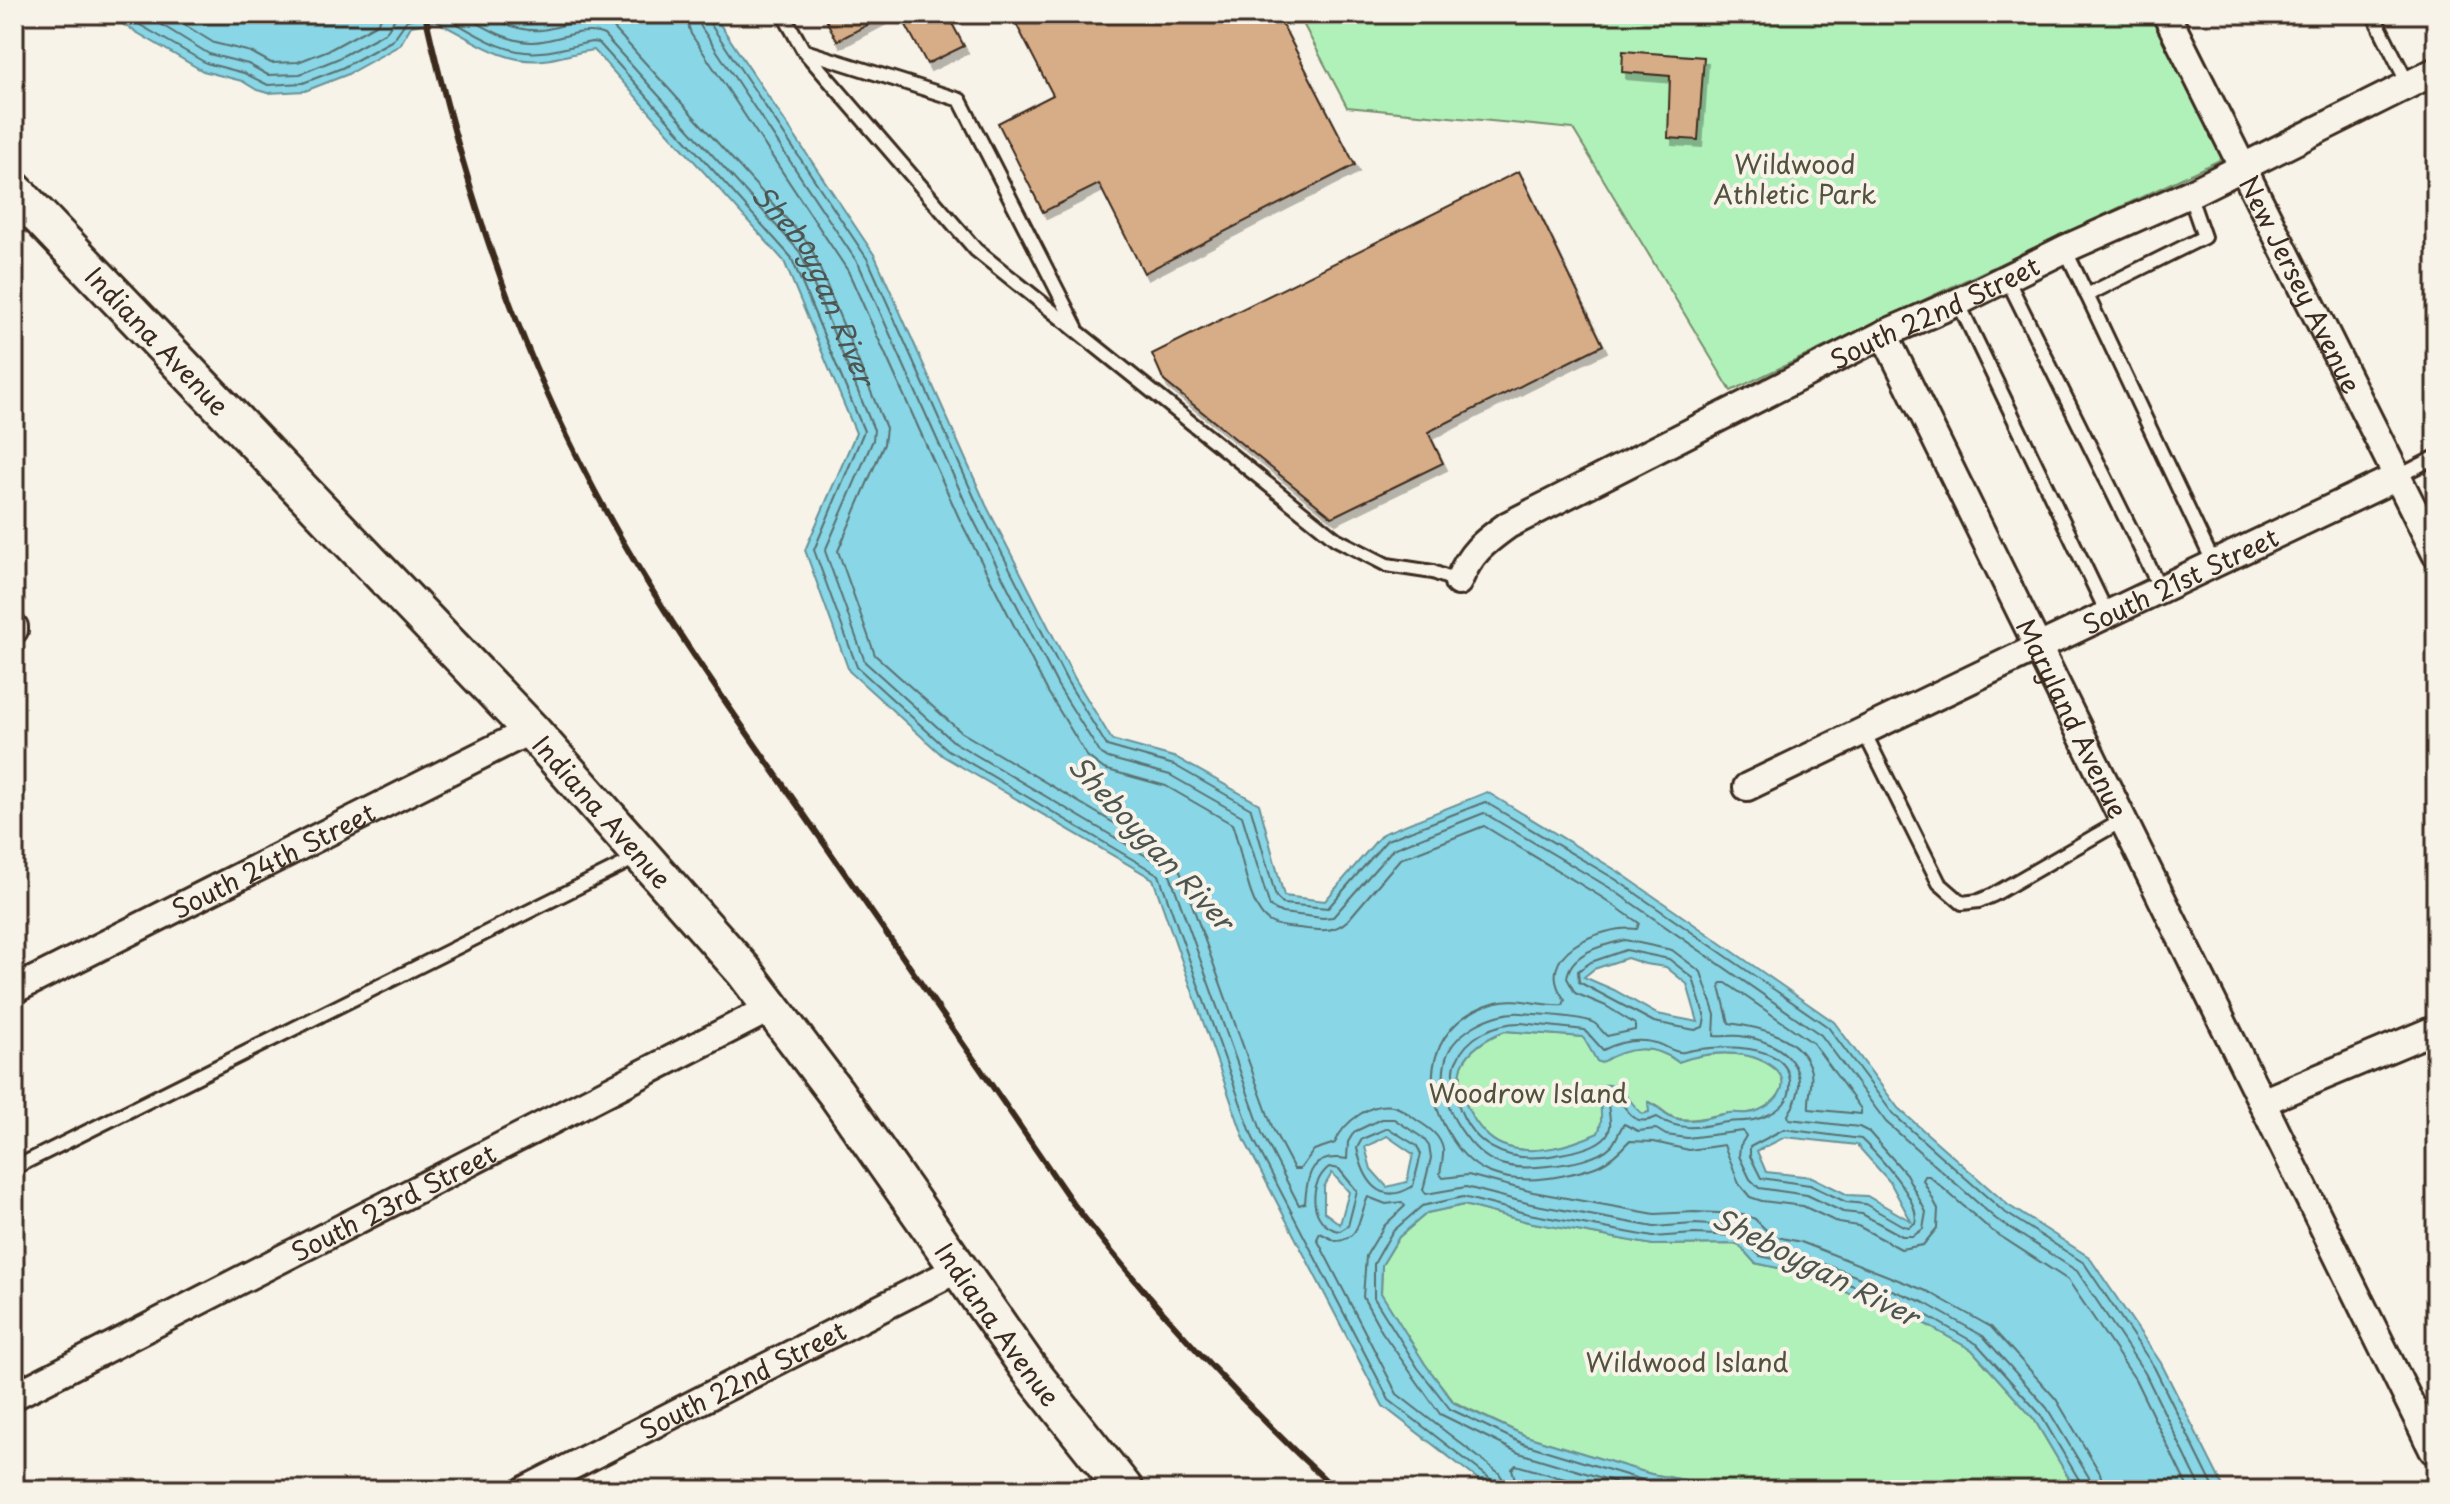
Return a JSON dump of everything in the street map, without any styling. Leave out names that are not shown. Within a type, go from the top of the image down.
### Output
[{"type":"main road","name":"Indiana Avenue","points":[[14,190],[531,730],[773,1007],[1029,1369],[1125,1490]]},
{"type":"street","name":"New Jersey Avenue","points":[[2166,14],[2436,554]]},
{"type":"street","name":"South 22nd Street","points":[[1458,582],[1467,561],[1481,545],[1508,525],[1884,334],[2189,194],[2436,71]]},
{"type":"street","name":"Maryland Avenue","points":[[1884,334],[2433,1450],[2436,1449]]},
{"type":"street","name":"South 21st Street","points":[[1747,787],[2037,646],[2397,477]]},
{"type":"street","name":"South 24th Street","points":[[14,990],[531,730]]},
{"type":"street","name":"South 23rd Street","points":[[14,1396],[773,1007]]},
{"type":"street","points":[[2262,1102],[2436,1029]]},
{"type":"street","name":"South 22nd Street","points":[[525,1490],[958,1269]]},
{"type":"lane","points":[[783,14],[804,51],[976,250],[1336,539],[1387,565],[1433,572],[1458,582]]},
{"type":"lane","points":[[2373,14],[2408,84]]},
{"type":"lane","points":[[804,51],[960,100],[1079,333]]},
{"type":"lane","points":[[2087,295],[2204,237],[2189,194]]},
{"type":"lane","points":[[2065,249],[2214,564]]},
{"type":"lane","points":[[2007,279],[2161,590]]},
{"type":"lane","points":[[1958,302],[2108,615]]},
{"type":"lane","points":[[2397,477],[2436,457]]},
{"type":"lane","points":[[1863,730],[1939,883],[1962,903],[1993,895],[2123,820]]},
{"type":"lane","points":[[14,1168],[641,855]]},
{"type":"green space","name":"Wildwood Athletic Park","points":[[1298,14],[2151,14],[2222,159],[1731,391],[1573,129],[1347,107]]},
{"type":"green space","name":"Woodrow Island","points":[[1505,1031],[1584,1037],[1597,1061],[1601,1062],[1629,1050],[1640,1049],[1660,1052],[1678,1062],[1714,1054],[1740,1054],[1764,1061],[1774,1068],[1783,1082],[1778,1096],[1764,1108],[1689,1120],[1671,1117],[1649,1102],[1649,1112],[1643,1114],[1601,1091],[1599,1133],[1551,1148],[1514,1148],[1493,1140],[1476,1123],[1465,1100],[1460,1077],[1465,1060],[1474,1049]]},
{"type":"green space","name":"Wildwood Island","points":[[1464,1205],[1528,1222],[1653,1245],[1738,1244],[1755,1263],[1792,1271],[1916,1319],[1972,1350],[2034,1419],[2076,1490],[1742,1490],[1651,1474],[1526,1436],[1454,1402],[1425,1364],[1381,1294],[1382,1265],[1399,1237],[1427,1213]]},
{"type":"water","name":"Sheboygan River","points":[[83,14],[713,14],[875,256],[986,505],[1074,677],[1112,740],[1177,758],[1259,804],[1284,896],[1325,901],[1382,834],[1487,792],[1619,872],[1834,1022],[1898,1108],[2008,1205],[2089,1257],[2161,1363],[2225,1490],[2076,1490],[2034,1419],[1972,1350],[1916,1319],[1792,1271],[1755,1263],[1738,1244],[1653,1245],[1528,1222],[1464,1205],[1427,1213],[1399,1237],[1382,1265],[1381,1293],[1425,1364],[1454,1403],[1526,1436],[1651,1474],[1742,1490],[1492,1490],[1383,1406],[1245,1141],[1153,879],[943,756],[849,671],[805,550],[856,433],[784,261],[594,50],[544,60],[515,58],[488,49],[436,21],[411,26],[400,45],[346,75],[305,91],[268,93],[242,81],[203,71],[117,21]],"holes":[[[1627,958],[1666,967],[1687,984],[1698,1022],[1657,1014],[1584,977],[1594,969]],[[1505,1031],[1583,1037],[1601,1063],[1620,1053],[1640,1049],[1659,1052],[1678,1062],[1714,1054],[1740,1054],[1764,1061],[1774,1068],[1780,1075],[1781,1090],[1771,1103],[1756,1111],[1681,1120],[1670,1117],[1648,1102],[1649,1112],[1643,1114],[1617,1087],[1604,1085],[1600,1097],[1598,1133],[1551,1148],[1514,1148],[1493,1140],[1476,1123],[1461,1088],[1462,1066],[1469,1054]],[[1387,1136],[1413,1154],[1407,1182],[1387,1187],[1371,1169],[1365,1147]],[[1785,1137],[1857,1145],[1890,1182],[1911,1221],[1867,1196],[1848,1195],[1812,1177],[1766,1172],[1757,1151]],[[1332,1173],[1349,1192],[1340,1224],[1324,1212],[1324,1187]]]},
{"type":"building","points":[[823,14],[888,14],[837,41]]},
{"type":"building","points":[[900,14],[947,14],[964,46],[927,64]]},
{"type":"building","points":[[1011,14],[1277,14],[1355,165],[1144,273],[1099,184],[1043,212],[998,123],[1053,95]]},
{"type":"building","points":[[1623,51],[1704,57],[1698,140],[1668,138],[1670,76],[1622,72]]},
{"type":"building","points":[[1519,171],[1603,345],[1428,432],[1443,463],[1332,517],[1164,381],[1152,354]]},
{"type":"railway","points":[[425,14],[470,186],[529,352],[579,460],[656,597],[1072,1202],[1198,1352],[1336,1490]]}]
